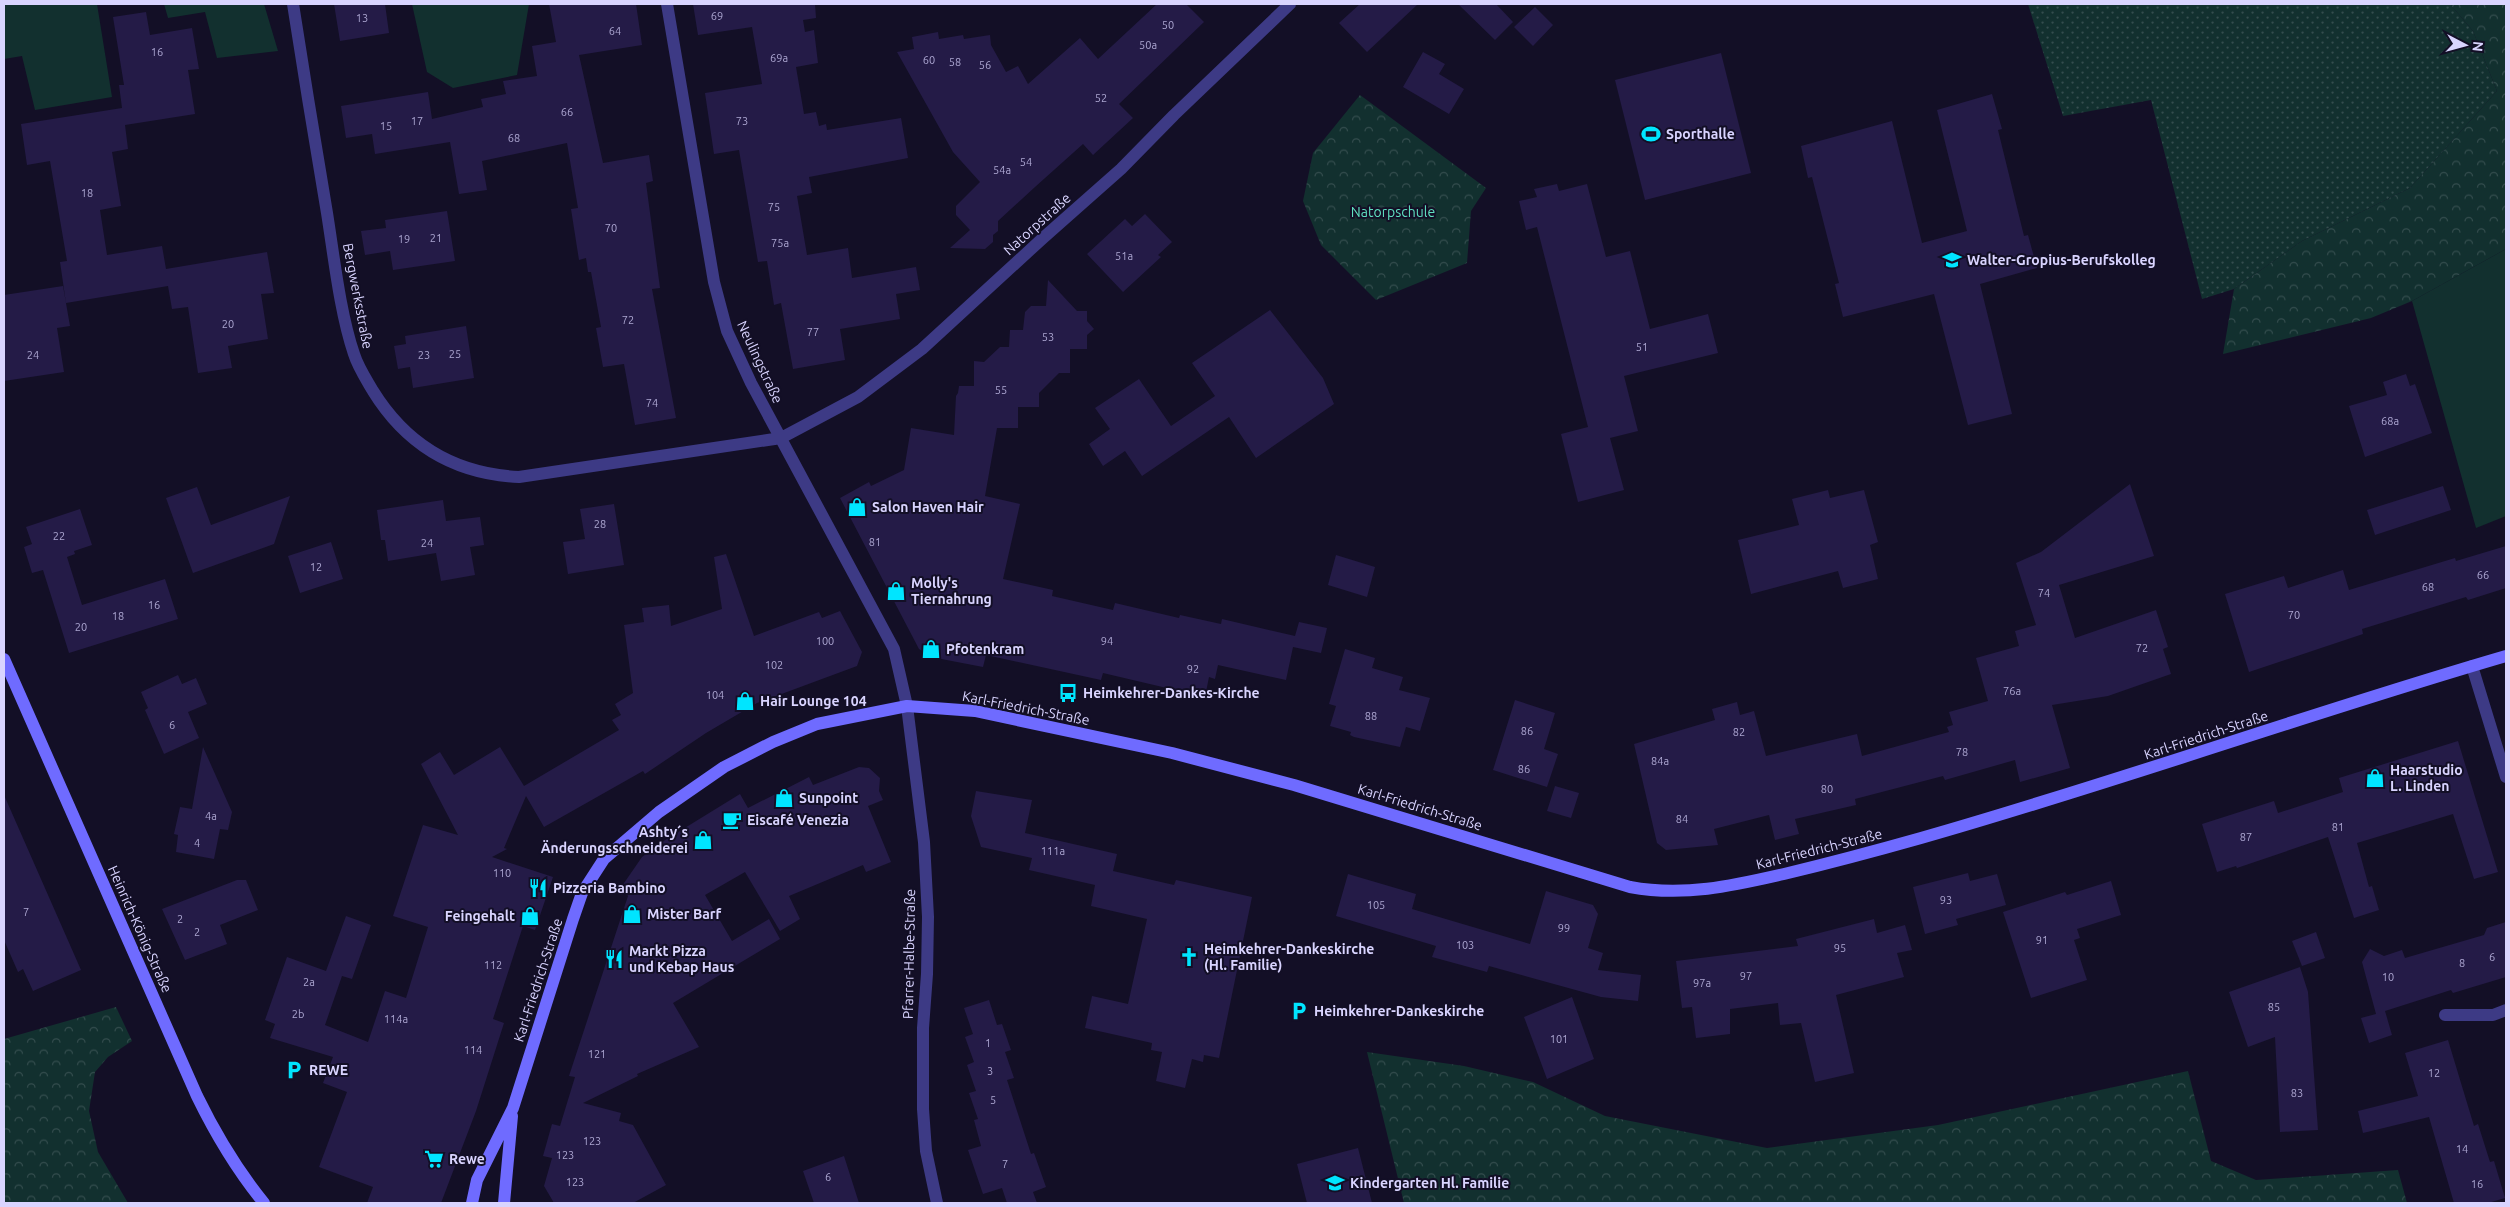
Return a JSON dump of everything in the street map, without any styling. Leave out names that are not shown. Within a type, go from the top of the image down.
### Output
[{"type":"street","name":"Bergwerksstraße","points":[[293,4],[326,208],[352,350],[361,370],[383,407],[410,438],[443,459],[495,475],[519,476],[781,438]]},
{"type":"street","name":"Neulingstraße","points":[[667,4],[714,282],[731,339],[751,383],[894,649],[907,706]]},
{"type":"street","name":"Natorpstraße","points":[[781,438],[858,397],[922,350],[1042,238],[1121,170],[1174,115],[1290,4]]},
{"type":"street","name":"Karl-Friedrich-Straße","points":[[472,1203],[478,1180],[513,1108],[582,893],[604,858],[659,812],[716,772],[773,742],[817,724],[907,706],[975,712],[1172,753],[1294,785],[1630,887],[1658,892],[1683,892],[1734,886],[1836,862],[2023,809],[2506,656]]},
{"type":"street","name":"Heinrich-König-Straße","points":[[4,659],[197,1096],[217,1136],[242,1176],[264,1203]]},
{"type":"street","points":[[2472,666],[2506,777]]},
{"type":"street","name":"Pfarrer-Halbe-Straße","points":[[907,706],[924,842],[928,917],[927,974],[923,1028],[923,1108],[926,1151],[937,1203]]},
{"type":"street","points":[[2445,1015],[2493,1015],[2506,1010]]},
{"type":"street","name":"Karl-Friedrich-Straße","points":[[504,1203],[513,1108]]},
{"type":"green space","points":[[4,4],[97,4],[112,97],[35,110],[22,56],[4,59]]},
{"type":"green space","points":[[164,4],[264,4],[278,51],[217,58],[205,12],[168,18]]},
{"type":"green space","points":[[412,4],[529,4],[517,75],[453,88],[427,72]]},
{"type":"green space","points":[[2028,4],[2450,4],[2473,31],[2497,91],[2410,188],[2302,241],[2234,289],[2202,299],[2151,100],[2063,116]]},
{"type":"green space","points":[[2450,4],[2506,4],[2506,249],[2412,301],[2371,318],[2223,354],[2234,289],[2302,241],[2410,188],[2497,91],[2473,31]]},
{"type":"green space","name":"Natorpschule","points":[[1360,95],[1486,188],[1471,211],[1467,263],[1376,300],[1321,245],[1303,201],[1313,153]]},
{"type":"green space","points":[[2506,249],[2506,516],[2476,528],[2412,301]]},
{"type":"green space","points":[[116,1007],[132,1041],[108,1057],[95,1072],[89,1111],[98,1152],[128,1203],[4,1203],[4,1039]]},
{"type":"green space","points":[[1367,1052],[1464,1066],[1533,1082],[1605,1116],[1767,1148],[1938,1125],[2188,1071],[2211,1161],[2256,1180],[2398,1170],[2407,1203],[1404,1203]]},
{"type":"building","points":[[334,4],[385,4],[389,33],[340,41]]},
{"type":"building","points":[[549,4],[636,4],[642,45],[579,55],[603,163],[649,155],[653,181],[646,183],[660,288],[652,289],[676,418],[635,425],[624,364],[603,367],[596,328],[601,327],[591,272],[588,272],[586,258],[579,260],[571,209],[578,208],[567,143],[482,161],[487,190],[459,194],[450,142],[375,154],[372,134],[346,138],[341,106],[428,92],[432,119],[483,107],[481,99],[506,94],[503,81],[537,76],[532,46],[556,42]]},
{"type":"building","points":[[693,4],[815,4],[816,18],[803,20],[805,32],[814,30],[818,63],[796,67],[804,114],[816,112],[819,126],[826,124],[827,130],[901,118],[908,158],[809,177],[812,193],[797,196],[807,255],[848,248],[852,278],[916,267],[920,290],[896,294],[900,319],[840,329],[845,360],[793,369],[781,303],[774,305],[767,261],[758,262],[739,150],[714,154],[705,93],[762,84],[752,27],[698,35]]},
{"type":"building","points":[[1157,4],[1186,4],[1204,22],[1119,104],[1133,118],[1093,155],[1083,144],[998,221],[998,231],[993,235],[993,242],[985,249],[950,248],[970,230],[956,215],[956,206],[980,182],[953,152],[897,52],[914,49],[912,37],[938,32],[939,39],[963,35],[964,39],[990,35],[991,45],[1006,72],[1018,66],[1028,84],[1080,38],[1098,59]]},
{"type":"building","points":[[1360,4],[1418,4],[1367,52],[1339,23]]},
{"type":"building","points":[[1458,4],[1496,4],[1513,22],[1495,40]]},
{"type":"building","points":[[1535,7],[1553,25],[1533,46],[1514,27]]},
{"type":"building","points":[[146,12],[150,35],[192,28],[199,69],[188,70],[195,114],[125,125],[128,149],[112,152],[121,206],[100,210],[107,255],[162,246],[166,269],[267,252],[274,293],[261,294],[268,339],[228,346],[232,368],[198,373],[188,307],[172,309],[168,286],[66,303],[60,262],[67,261],[50,161],[27,165],[21,124],[122,108],[119,85],[124,85],[113,17]]},
{"type":"building","points":[[1423,52],[1445,64],[1439,74],[1464,89],[1449,114],[1403,87]]},
{"type":"building","points":[[1721,53],[1751,173],[1645,200],[1615,80]]},
{"type":"building","points":[[1992,94],[2002,129],[1998,130],[2024,236],[2028,235],[2037,268],[1980,284],[2012,414],[1968,425],[1934,294],[1843,317],[1835,284],[1839,283],[1812,177],[1808,178],[1801,146],[1892,121],[1922,243],[1967,231],[1937,110]]},
{"type":"building","points":[[1557,184],[1559,191],[1587,184],[1606,257],[1630,251],[1650,329],[1708,314],[1718,353],[1624,376],[1638,431],[1610,438],[1624,490],[1578,502],[1561,434],[1588,427],[1537,227],[1526,230],[1519,201],[1537,197],[1534,189]]},
{"type":"building","points":[[447,211],[455,261],[393,270],[390,251],[365,255],[361,231],[386,228],[385,220]]},
{"type":"building","points":[[1145,214],[1172,242],[1158,255],[1161,257],[1123,292],[1087,254],[1125,219],[1132,226]]},
{"type":"building","points":[[1048,280],[1077,311],[1087,311],[1087,321],[1094,329],[1087,335],[1087,349],[1070,349],[1070,373],[1059,373],[1039,393],[1039,407],[1018,407],[1018,428],[997,428],[985,496],[1020,504],[1003,579],[1053,590],[1052,596],[1113,610],[1115,603],[1179,618],[1180,615],[1221,624],[1222,619],[1295,636],[1299,622],[1327,628],[1321,653],[1293,647],[1286,680],[1218,665],[1215,679],[1209,677],[1205,697],[1103,673],[1101,680],[986,655],[983,667],[931,657],[919,649],[840,498],[869,482],[871,486],[904,470],[911,428],[954,435],[956,396],[959,386],[974,386],[974,361],[984,362],[1000,347],[1009,347],[1010,330],[1023,330],[1025,312],[1031,306],[1046,306]]},
{"type":"building","points":[[63,286],[70,326],[57,328],[64,372],[4,381],[4,295]]},
{"type":"building","points":[[1270,310],[1323,378],[1334,404],[1256,458],[1229,417],[1142,476],[1125,451],[1103,466],[1089,444],[1110,429],[1095,408],[1139,379],[1171,426],[1215,396],[1192,363]]},
{"type":"building","points":[[466,326],[474,378],[413,388],[410,367],[398,369],[394,346],[406,344],[405,336]]},
{"type":"building","points":[[2406,374],[2410,386],[2415,384],[2432,433],[2365,457],[2349,406],[2387,395],[2383,382]]},
{"type":"building","points":[[2130,484],[2154,556],[2059,585],[2075,638],[2156,610],[2168,647],[2163,649],[2171,674],[2108,696],[2052,705],[2070,768],[2020,782],[2015,760],[1945,780],[1943,776],[1855,799],[1856,805],[1795,819],[1799,834],[1775,840],[1769,815],[1714,829],[1718,845],[1666,850],[1657,843],[1634,744],[1715,720],[1712,709],[1737,702],[1740,715],[1754,711],[1766,756],[1857,734],[1862,756],[1949,732],[1947,727],[1953,725],[1949,712],[1988,701],[1976,658],[2019,646],[2015,631],[2036,625],[2016,563],[2041,552]]},
{"type":"building","points":[[2443,486],[2451,510],[2375,535],[2367,510]]},
{"type":"building","points":[[197,487],[211,525],[290,496],[274,544],[193,573],[166,498]]},
{"type":"building","points":[[1828,490],[1830,498],[1864,490],[1878,542],[1870,545],[1878,579],[1843,588],[1838,571],[1751,594],[1738,540],[1799,525],[1792,499]]},
{"type":"building","points":[[443,500],[446,521],[480,517],[484,545],[470,547],[475,575],[441,581],[436,553],[388,561],[385,540],[381,540],[377,510]]},
{"type":"building","points":[[614,504],[624,565],[568,574],[563,542],[585,539],[580,509]]},
{"type":"building","points":[[80,509],[92,545],[74,551],[75,554],[67,557],[82,605],[165,579],[178,619],[69,653],[43,570],[32,573],[24,547],[32,544],[26,527]]},
{"type":"building","points":[[331,542],[343,579],[300,593],[288,556]]},
{"type":"building","points":[[2506,546],[2506,588],[2468,600],[2466,597],[2362,629],[2363,634],[2249,672],[2225,594],[2284,576],[2288,588],[2343,570],[2349,590],[2455,558],[2456,561]]},
{"type":"building","points":[[726,554],[754,636],[819,612],[822,618],[840,611],[862,652],[857,666],[757,703],[706,733],[645,774],[643,771],[544,827],[526,796],[504,848],[507,849],[492,857],[553,877],[535,930],[523,926],[493,1019],[504,1023],[476,1111],[441,1203],[367,1203],[373,1187],[319,1167],[347,1092],[323,1083],[333,1057],[270,1038],[275,1024],[265,1020],[287,957],[326,971],[346,916],[371,925],[352,979],[342,976],[325,1025],[368,1042],[385,991],[406,998],[428,927],[393,916],[423,825],[458,835],[421,764],[440,752],[454,775],[500,747],[524,786],[619,730],[612,720],[621,715],[615,704],[633,693],[624,625],[644,622],[642,608],[669,605],[671,626],[722,609],[714,557]]},
{"type":"building","points":[[1336,555],[1375,567],[1367,597],[1328,585]]},
{"type":"building","points":[[1345,649],[1375,658],[1372,668],[1403,677],[1399,690],[1430,698],[1420,731],[1406,727],[1400,747],[1354,737],[1350,735],[1351,732],[1330,726],[1336,706],[1329,704]]},
{"type":"building","points":[[178,675],[182,684],[196,678],[207,704],[188,712],[199,738],[164,754],[145,710],[148,708],[141,692]]},
{"type":"building","points":[[1515,700],[1555,713],[1544,749],[1558,754],[1547,787],[1493,770]]},
{"type":"building","points":[[2458,741],[2498,872],[2474,879],[2453,814],[2357,843],[2369,887],[2372,886],[2379,910],[2354,918],[2328,837],[2237,868],[2236,866],[2217,872],[2202,824],[2274,801],[2278,813],[2343,792],[2339,778]]},
{"type":"building","points":[[203,747],[232,812],[228,830],[220,829],[214,859],[176,852],[178,835],[174,834],[180,807],[192,809]]},
{"type":"building","points":[[859,767],[869,768],[880,778],[879,791],[883,800],[868,806],[891,862],[866,872],[863,865],[789,896],[800,919],[780,931],[745,872],[705,895],[732,941],[769,919],[780,939],[673,1003],[699,1047],[637,1074],[638,1076],[583,1103],[621,1113],[619,1121],[633,1125],[666,1185],[633,1203],[554,1203],[544,1186],[552,1158],[543,1156],[552,1124],[560,1126],[575,1077],[569,1076],[628,896],[622,886],[642,857],[662,842],[740,794],[748,808],[809,777],[813,785]]},
{"type":"building","points":[[1555,786],[1579,793],[1571,818],[1547,811]]},
{"type":"building","name":"Heimkehrer-Dankeskirche (Hl. Familie)","points":[[976,791],[1032,800],[1025,833],[1117,854],[1113,871],[1174,885],[1176,880],[1252,897],[1219,1058],[1204,1055],[1203,1062],[1192,1059],[1185,1088],[1156,1081],[1162,1052],[1151,1050],[1152,1043],[1085,1028],[1092,996],[1128,1004],[1147,919],[1091,906],[1095,885],[1029,870],[1032,858],[981,847],[971,816]]},
{"type":"building","points":[[4,795],[81,970],[33,991],[23,969],[18,972],[4,940]]},
{"type":"building","points":[[1968,873],[1970,881],[1997,874],[2006,905],[1956,919],[1958,925],[1925,934],[1913,887]]},
{"type":"building","points":[[1348,874],[1416,894],[1412,909],[1530,944],[1546,891],[1593,905],[1598,914],[1588,948],[1603,953],[1598,970],[1641,975],[1638,1001],[1601,997],[1489,966],[1487,972],[1432,957],[1436,946],[1336,916]]},
{"type":"building","points":[[237,880],[246,880],[258,910],[220,925],[227,944],[185,960],[162,909]]},
{"type":"building","points":[[2111,881],[2121,915],[2077,929],[2080,938],[2074,940],[2087,980],[2031,998],[2003,912],[2065,892],[2067,895]]},
{"type":"building","points":[[1874,919],[1877,933],[1905,925],[1912,950],[1897,953],[1904,977],[1836,995],[1854,1073],[1815,1082],[1801,1023],[1780,1025],[1778,1003],[1730,1009],[1730,1034],[1696,1038],[1692,1007],[1682,1008],[1676,961],[1798,946],[1796,939]]},
{"type":"building","points":[[2506,922],[2506,977],[2453,993],[2451,990],[2385,1011],[2392,1035],[2369,1043],[2361,1018],[2376,1014],[2362,962],[2370,949],[2384,956],[2402,950],[2405,958],[2484,935],[2487,928]]},
{"type":"building","points":[[2316,932],[2325,958],[2302,966],[2292,941]]},
{"type":"building","points":[[2300,967],[2308,992],[2318,1130],[2280,1132],[2275,1037],[2248,1047],[2229,992]]},
{"type":"building","points":[[1572,997],[1594,1059],[1547,1079],[1524,1017]]},
{"type":"building","points":[[989,1000],[997,1025],[1002,1024],[1011,1050],[1005,1052],[1014,1078],[1007,1080],[1031,1154],[1034,1153],[1046,1187],[1033,1192],[1037,1203],[1007,1203],[1002,1188],[983,1194],[968,1150],[981,1146],[974,1120],[978,1119],[969,1093],[976,1091],[967,1065],[974,1062],[965,1037],[973,1034],[964,1008]]},
{"type":"building","points":[[2448,1040],[2474,1126],[2478,1124],[2490,1162],[2494,1161],[2505,1198],[2488,1203],[2454,1203],[2429,1117],[2363,1133],[2358,1111],[2418,1096],[2405,1053]]},
{"type":"building","name":"Kindergarten Hl. Familie","points":[[1358,1148],[1372,1203],[1307,1203],[1297,1164]]},
{"type":"building","points":[[844,1156],[859,1203],[814,1203],[803,1171]]},
{"type":"place","name":"Sporthalle","points":[[1651,134]]},
{"type":"place","name":"Walter-Gropius-Berufskolleg","points":[[1952,260]]},
{"type":"place","name":"Salon Haven Hair","points":[[857,507]]},
{"type":"place","name":"Molly's Tiernahrung","points":[[896,591]]},
{"type":"place","name":"Pfotenkram","points":[[931,649]]},
{"type":"place","name":"Heimkehrer-Dankes-Kirche","points":[[1068,693]]},
{"type":"place","name":"Hair Lounge 104","points":[[745,701]]},
{"type":"place","name":"Haarstudio L. Linden","points":[[2375,778]]},
{"type":"place","name":"Sunpoint","points":[[784,798]]},
{"type":"place","name":"Eiscafé Venezia","points":[[732,820]]},
{"type":"place","name":"Ashty´s Änderungsschneiderei","points":[[703,840]]},
{"type":"place","name":"Pizzeria Bambino","points":[[538,888]]},
{"type":"place","name":"Mister Barf","points":[[632,914]]},
{"type":"place","name":"Feingehalt","points":[[530,916]]},
{"type":"place","name":"Heimkehrer-Dankeskirche (Hl. Familie)","points":[[1189,957]]},
{"type":"place","name":"Markt Pizza und Kebap Haus","points":[[614,959]]},
{"type":"place","name":"Heimkehrer-Dankeskirche","points":[[1299,1011]]},
{"type":"place","name":"REWE","points":[[294,1070]]},
{"type":"place","name":"Rewe","points":[[434,1159]]},
{"type":"place","name":"Kindergarten Hl. Familie","points":[[1335,1183]]}]
